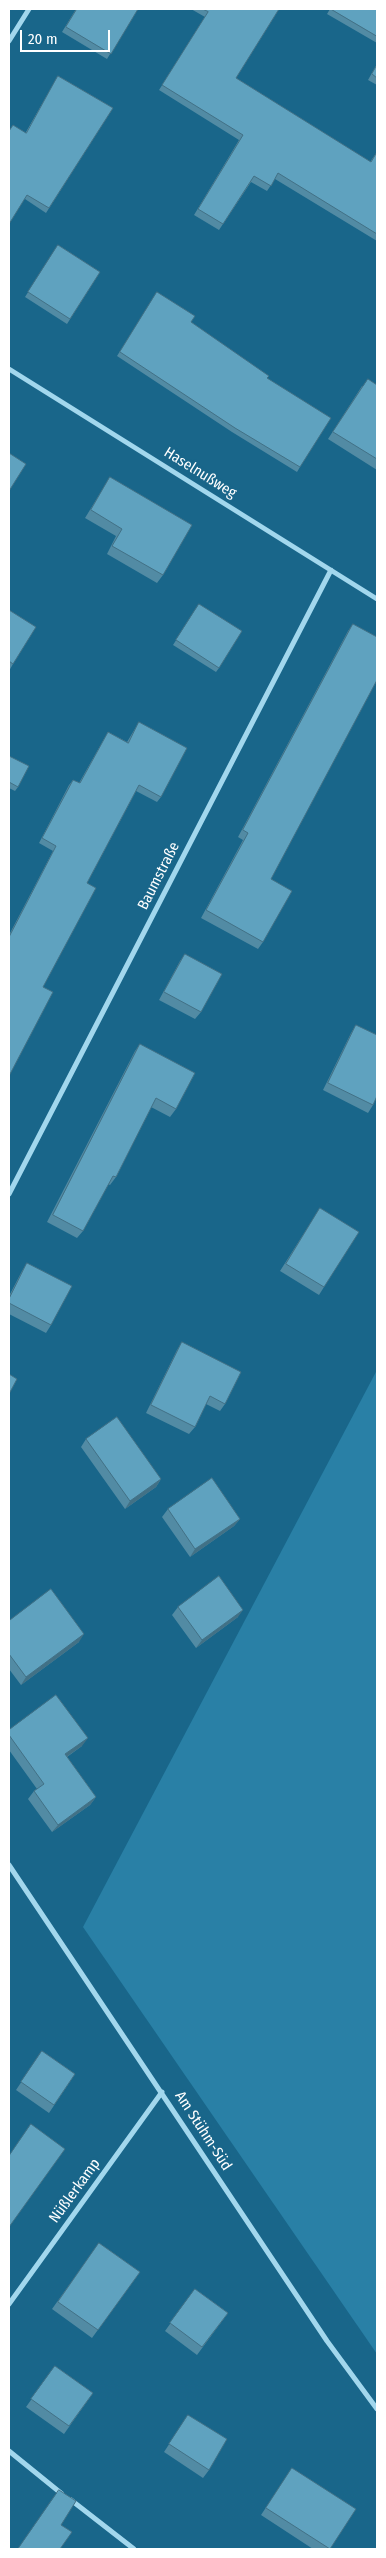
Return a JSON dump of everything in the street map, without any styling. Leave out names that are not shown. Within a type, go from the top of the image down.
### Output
[{"type":"street","points":[[9,41],[28,9]]},
{"type":"street","name":"Haselnußweg","points":[[9,369],[377,599]]},
{"type":"street","name":"Baumstraße","points":[[9,1194],[331,570]]},
{"type":"street","name":"Am Stühm-Süd","points":[[9,1865],[162,2092],[326,2341],[377,2409]]},
{"type":"street","name":"Nüßlerkamp","points":[[9,2304],[162,2092]]},
{"type":"street","points":[[9,2450],[134,2549]]},
{"type":"shaded area","points":[[377,1370],[377,2354],[83,1927]]},
{"type":"building","points":[[77,9],[138,9],[111,54],[66,27]]},
{"type":"building","points":[[203,9],[279,9],[236,78],[371,162],[377,152],[377,234],[278,173],[271,186],[254,176],[223,224],[198,209],[243,135],[162,85],[208,12]]},
{"type":"building","points":[[331,9],[377,9],[377,36]]},
{"type":"building","points":[[377,65],[377,78],[372,74]]},
{"type":"building","points":[[58,76],[113,108],[49,208],[27,195],[9,224],[9,131],[13,125],[26,133]]},
{"type":"building","points":[[58,245],[100,272],[70,319],[28,292]]},
{"type":"building","points":[[157,292],[195,316],[191,322],[269,376],[267,378],[331,418],[300,467],[235,428],[120,352]]},
{"type":"building","points":[[368,379],[377,385],[377,459],[333,432]]},
{"type":"building","points":[[9,453],[26,464],[9,491]]},
{"type":"building","points":[[110,477],[192,525],[163,575],[112,546],[122,529],[91,510]]},
{"type":"building","points":[[199,604],[242,631],[219,668],[176,640]]},
{"type":"building","points":[[9,610],[36,627],[13,664],[9,661]]},
{"type":"building","points":[[353,624],[377,637],[377,680],[271,879],[292,891],[263,942],[206,910],[248,833],[243,830]]},
{"type":"building","points":[[139,722],[187,748],[161,797],[139,785],[87,883],[96,888],[43,987],[53,992],[9,1076],[9,937],[56,846],[42,838],[73,780],[80,783],[108,732],[128,743]]},
{"type":"building","points":[[9,756],[29,766],[18,787],[9,782]]},
{"type":"building","points":[[185,954],[222,974],[201,1012],[164,992]]},
{"type":"building","points":[[356,1025],[377,1035],[377,1096],[373,1105],[328,1083]]},
{"type":"building","points":[[140,1044],[195,1073],[176,1109],[156,1098],[116,1177],[113,1176],[83,1231],[53,1215]]},
{"type":"building","points":[[320,1208],[359,1232],[324,1287],[286,1264]]},
{"type":"building","points":[[27,1263],[72,1286],[51,1325],[9,1303],[9,1299]]},
{"type":"building","points":[[182,1342],[241,1372],[225,1404],[210,1396],[195,1427],[151,1405]]},
{"type":"building","points":[[9,1374],[17,1379],[9,1394]]},
{"type":"building","points":[[117,1417],[161,1479],[130,1501],[86,1439]]},
{"type":"building","points":[[212,1478],[240,1519],[195,1549],[168,1509]]},
{"type":"building","points":[[219,1576],[243,1610],[202,1640],[178,1607]]},
{"type":"building","points":[[51,1589],[84,1634],[26,1677],[9,1654],[9,1621]]},
{"type":"building","points":[[56,1695],[88,1738],[65,1754],[96,1797],[58,1825],[34,1791],[44,1784],[9,1735],[9,1730]]},
{"type":"building","points":[[42,2051],[75,2074],[54,2105],[21,2082]]},
{"type":"building","points":[[31,2124],[65,2149],[9,2227],[9,2156]]},
{"type":"building","points":[[99,2243],[140,2272],[98,2330],[58,2302]]},
{"type":"building","points":[[195,2289],[228,2313],[202,2347],[170,2323]]},
{"type":"building","points":[[55,2366],[93,2393],[69,2426],[31,2399]]},
{"type":"building","points":[[188,2415],[227,2439],[209,2470],[169,2444]]},
{"type":"building","points":[[292,2468],[356,2509],[330,2549],[266,2508]]},
{"type":"building","points":[[59,2490],[76,2501],[61,2525],[72,2532],[60,2549],[18,2549]]}]
